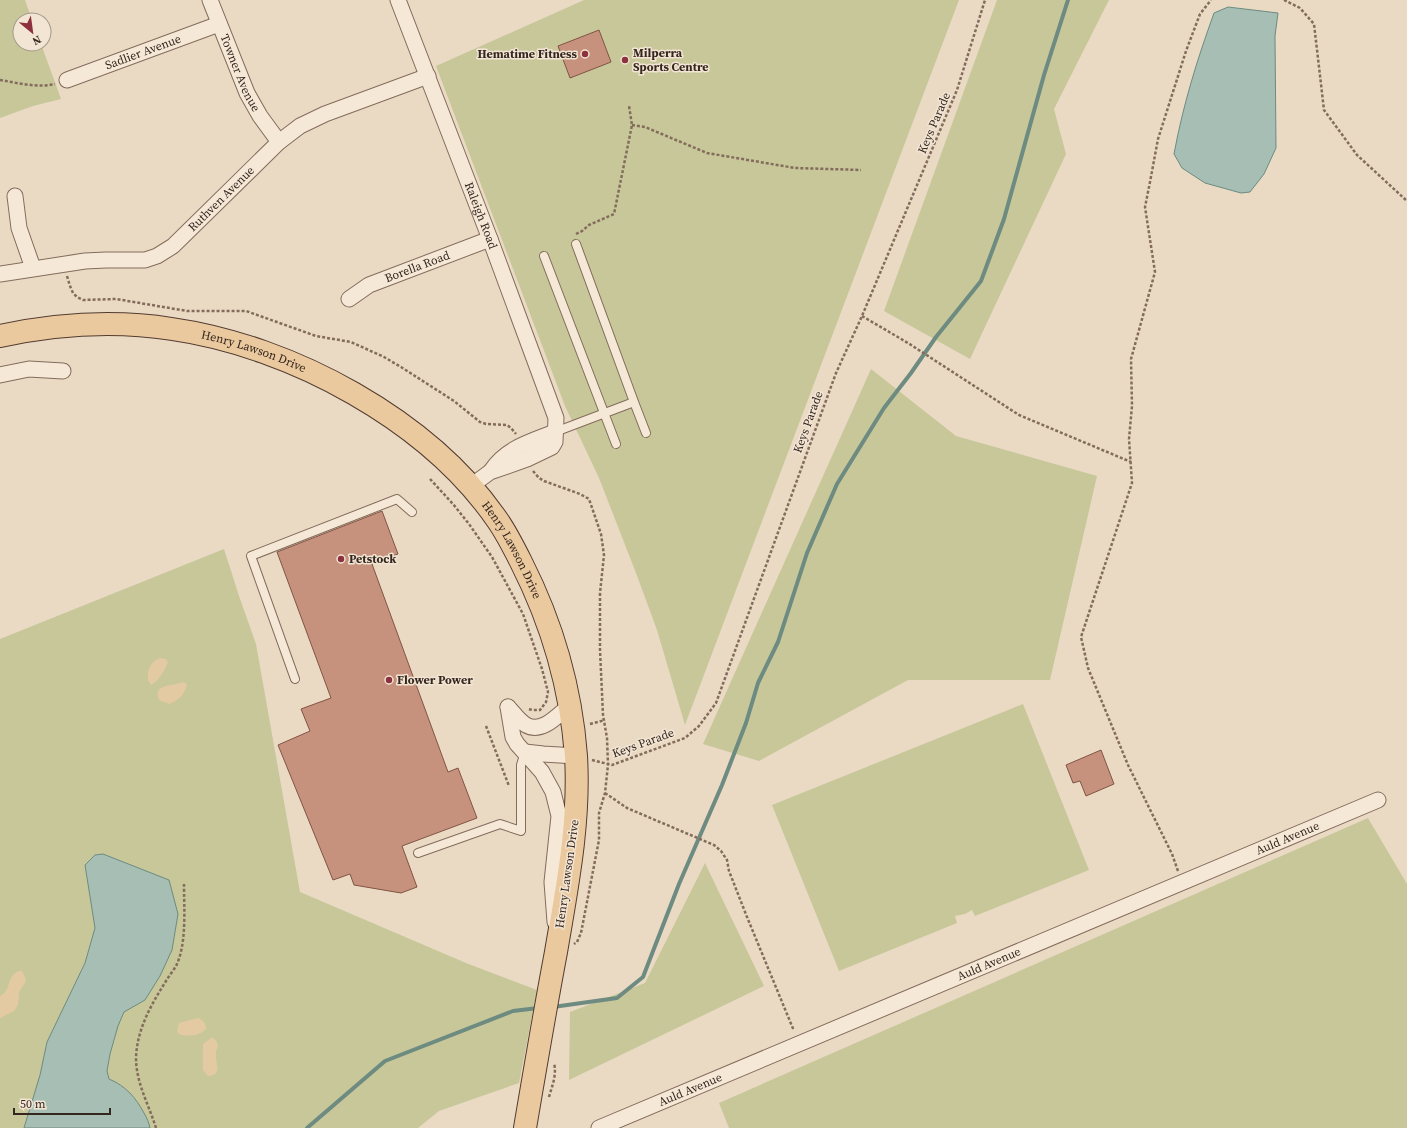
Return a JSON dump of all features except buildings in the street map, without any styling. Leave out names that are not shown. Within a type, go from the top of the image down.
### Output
[{"type":"main road","name":"Henry Lawson Drive","points":[[0,336],[31,330],[68,326],[135,325],[186,331],[249,347],[304,368],[383,411],[435,450],[456,470],[471,486],[499,522],[524,569],[543,610],[556,648],[569,706],[576,756],[577,796],[565,944],[552,973],[525,1128]]},
{"type":"street","name":"Towner Avenue","points":[[210,0],[241,81],[260,116],[279,142]]},
{"type":"street","name":"Raleigh Road","points":[[398,0],[490,239],[554,412],[556,423],[555,442],[552,447],[546,451],[490,472],[471,486]]},
{"type":"street","name":"Sadlier Avenue","points":[[67,80],[219,24]]},
{"type":"street","name":"Ruthven Avenue","points":[[0,274],[65,263],[106,260],[140,261],[158,256],[173,246],[279,142],[300,126],[320,116],[428,76]]},
{"type":"street","points":[[15,196],[19,228],[33,268]]},
{"type":"street","name":"Borella Road","points":[[349,299],[358,291],[374,283],[490,239]]},
{"type":"street","points":[[0,375],[29,369],[64,371]]},
{"type":"street","points":[[565,944],[552,882],[559,816],[553,792],[542,772],[517,744],[513,737],[508,707],[526,725],[536,727],[552,721],[569,706]]},
{"type":"street","points":[[525,752],[546,755],[576,756]]},
{"type":"street","name":"Auld Avenue","points":[[599,1128],[1378,800]]},
{"type":"lane","points":[[576,244],[646,433]]},
{"type":"lane","points":[[544,256],[616,444]]},
{"type":"lane","points":[[555,432],[634,402]]},
{"type":"lane","points":[[295,679],[251,556],[397,499],[412,512]]},
{"type":"lane","points":[[418,853],[500,824],[521,831],[521,765],[525,752]]},
{"type":"path","name":"Keys Parade","points":[[576,756],[612,765],[685,738],[699,726],[716,703],[836,373],[862,316],[957,90],[985,0]]},
{"type":"path","points":[[1182,882],[1172,854],[1128,765],[1088,668],[1081,637],[1132,483],[1129,439],[1132,406],[1131,359],[1155,272],[1145,207],[1158,139],[1186,51],[1200,14],[1211,0]]},
{"type":"path","points":[[1284,0],[1300,8],[1314,24],[1324,110],[1357,155],[1407,201]]},
{"type":"path","points":[[0,80],[27,85],[47,86],[67,80]]},
{"type":"path","points":[[576,244],[572,236],[582,231],[589,225],[614,214],[632,125],[629,106]]},
{"type":"path","points":[[632,125],[645,127],[706,153],[796,168],[861,170]]},
{"type":"path","points":[[65,263],[70,286],[77,297],[83,300],[116,299],[187,311],[246,311],[316,336],[351,342],[384,357],[454,401],[480,422],[486,424],[507,425],[518,437]]},
{"type":"path","points":[[862,316],[1019,415],[1131,462]]},
{"type":"path","points":[[531,469],[544,481],[586,497],[590,502],[601,534],[604,555],[600,593],[600,650],[603,715],[607,738],[608,765],[605,793],[599,813],[599,840],[580,934],[577,942],[565,944]]},
{"type":"path","points":[[430,479],[469,524],[492,557],[523,614],[542,669],[548,692],[546,702],[540,710],[527,708]]},
{"type":"path","points":[[589,724],[604,720]]},
{"type":"path","points":[[486,726],[509,786]]},
{"type":"path","points":[[605,793],[627,808],[714,845],[721,851],[727,860],[729,871],[747,917],[794,1031]]},
{"type":"path","points":[[156,1128],[142,1094],[136,1058],[142,1026],[165,982],[176,965],[182,947],[185,925],[184,884]]},
{"type":"green space","points":[[0,0],[25,0],[29,12],[12,12],[12,52],[44,52],[61,99],[33,106],[0,118]]},
{"type":"green space","name":"Milperra Sports Centre","points":[[584,0],[959,0],[685,725],[657,630],[636,573],[599,478],[565,406],[436,66]]},
{"type":"green space","points":[[997,0],[1109,0],[1054,109],[1066,154],[970,359],[884,311]]},
{"type":"green space","points":[[871,369],[956,436],[1097,476],[1050,680],[908,680],[759,761],[703,744]]},
{"type":"green space","points":[[224,549],[256,644],[300,892],[466,963],[537,990],[519,1083],[439,1111],[418,1128],[0,1128],[0,639]]},
{"type":"green space","points":[[1023,704],[1089,870],[975,916],[972,910],[965,914],[955,916],[957,923],[839,971],[772,805]]},
{"type":"green space","points":[[1368,818],[1407,884],[1407,1128],[729,1128],[719,1103]]},
{"type":"green space","points":[[705,863],[764,986],[569,1080],[570,1012],[645,983]]},
{"type":"sand","points":[[160,658],[166,659],[168,662],[159,678],[151,685],[148,680],[149,670],[152,664]]},
{"type":"sand","points":[[182,682],[186,683],[187,685],[184,692],[178,699],[169,704],[159,700],[158,691],[161,688]]},
{"type":"sand","points":[[19,971],[22,971],[26,979],[19,992],[18,1005],[14,1011],[0,1018],[0,996],[6,990],[12,976]]},
{"type":"sand","points":[[198,1018],[205,1023],[206,1029],[194,1035],[179,1034],[177,1031],[179,1023]]},
{"type":"sand","points":[[211,1038],[214,1038],[218,1044],[216,1053],[217,1072],[208,1076],[203,1070],[203,1044]]},
{"type":"shaded area","points":[[1228,7],[1278,13],[1275,36],[1276,148],[1264,174],[1250,192],[1241,193],[1205,183],[1182,168],[1174,154],[1191,83],[1214,13]]},
{"type":"shaded area","points":[[103,854],[169,880],[178,914],[172,950],[160,976],[145,1000],[124,1012],[118,1026],[107,1071],[109,1079],[121,1085],[134,1097],[145,1115],[150,1128],[24,1128],[40,1075],[47,1042],[85,963],[95,928],[85,865],[95,855]]},
{"type":"waterway","points":[[553,1007],[617,998],[643,977],[679,884],[722,785],[746,723],[758,683],[778,642],[807,553],[837,484],[884,408],[936,337],[981,281],[1004,219],[1044,75],[1068,0]]},
{"type":"waterway","points":[[307,1128],[385,1061],[513,1011],[538,1008]]},
{"type":"place","name":"Hematime Fitness","points":[[585,54]]},
{"type":"place","name":"Milperra Sports Centre","points":[[625,60]]},
{"type":"place","name":"Petstock","points":[[341,559]]},
{"type":"place","name":"Flower Power","points":[[389,680]]}]
